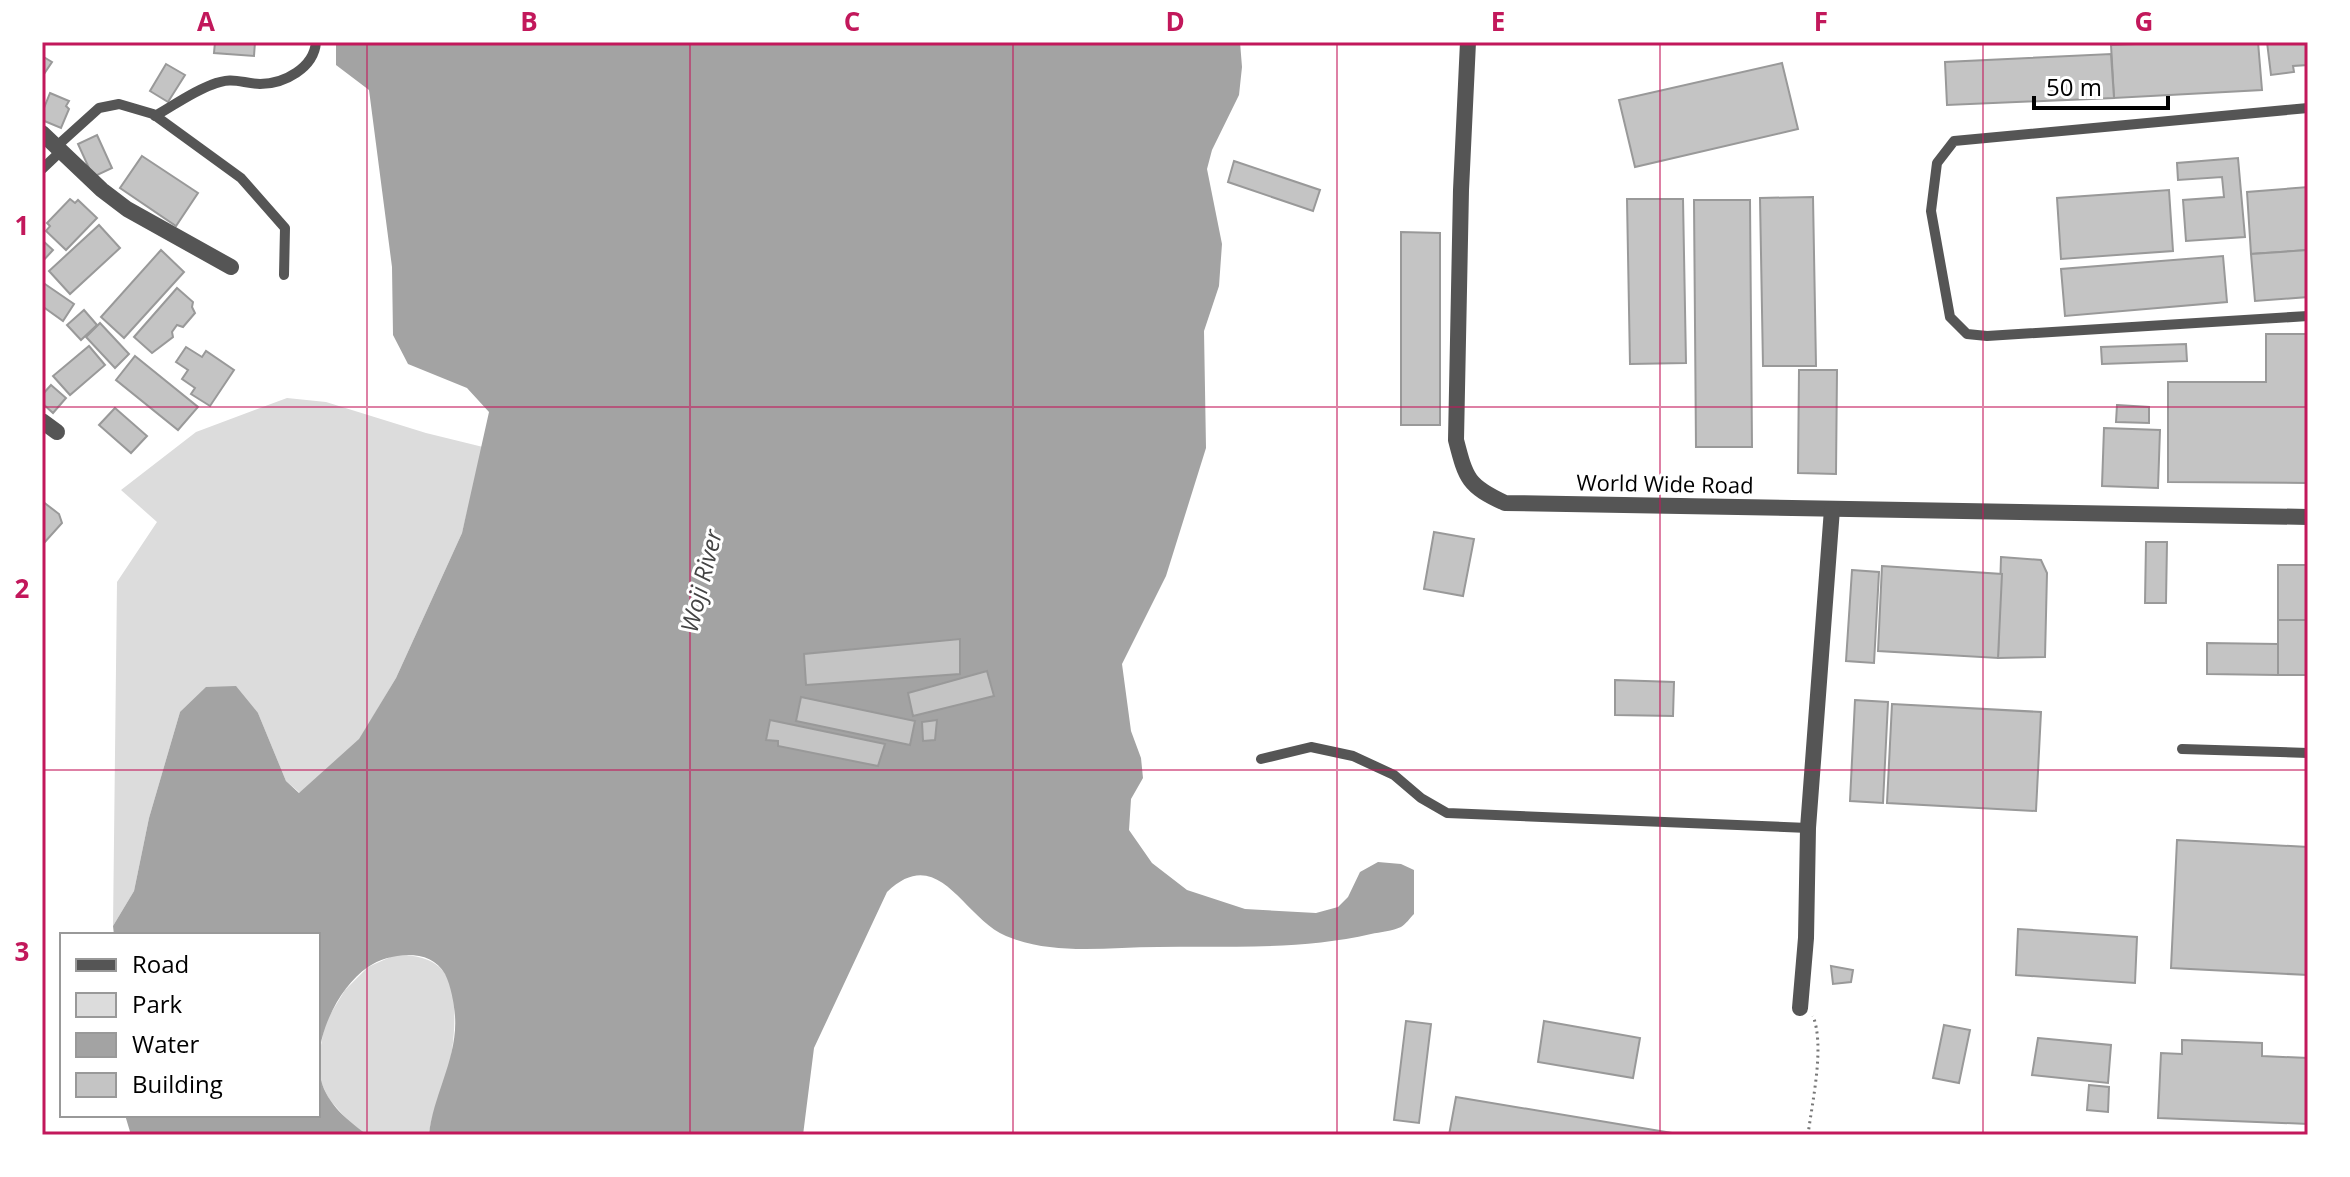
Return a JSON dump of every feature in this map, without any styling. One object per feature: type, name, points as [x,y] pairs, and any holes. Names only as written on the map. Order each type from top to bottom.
[{"type":"street","name":"World Wide Road","points":[[1468,42],[1461,190],[1456,440],[1465,473],[1480,491],[1505,503],[2308,517]]},
{"type":"street","points":[[42,133],[102,190],[127,209],[231,267]]},
{"type":"street","points":[[42,421],[57,432]]},
{"type":"street","points":[[1800,1008],[1806,938],[1808,828],[1832,509]]},
{"type":"lane","points":[[155,116],[211,85],[235,78],[262,84],[293,77],[306,64],[316,42]]},
{"type":"lane","points":[[42,169],[99,108],[119,104],[155,116],[241,178],[285,228],[284,275]]},
{"type":"lane","points":[[2308,108],[1954,141],[1937,163],[1931,211],[1950,317],[1967,334],[1987,336],[2308,316]]},
{"type":"lane","points":[[1261,759],[1311,747],[1353,756],[1394,775],[1421,798],[1447,813],[1808,828]]},
{"type":"lane","points":[[2182,749],[2308,753]]},
{"type":"path","points":[[1800,1008],[1813,1017],[1817,1029],[1808,1135]]},
{"type":"green space","points":[[287,398],[326,402],[483,447],[462,533],[396,678],[359,740],[300,793],[286,781],[258,713],[180,712],[149,818],[134,891],[113,926],[117,582],[157,522],[121,490],[196,432]]},
{"type":"green space","points":[[397,954],[422,958],[434,963],[449,980],[454,1007],[452,1051],[429,1135],[368,1135],[350,1123],[329,1099],[320,1080],[320,1050],[325,1023],[345,990],[368,967]]},
{"type":"water","name":"Woji River","points":[[336,42],[1240,42],[1242,67],[1239,95],[1212,150],[1207,169],[1222,244],[1219,286],[1204,331],[1206,448],[1166,576],[1122,664],[1131,731],[1141,758],[1143,778],[1131,799],[1129,830],[1152,863],[1187,890],[1245,909],[1316,913],[1338,907],[1348,897],[1360,872],[1378,862],[1401,864],[1414,870],[1414,914],[1403,926],[1394,930],[1319,943],[1062,948],[1006,936],[991,927],[950,888],[936,879],[921,875],[905,879],[887,892],[814,1048],[803,1135],[429,1135],[455,1032],[453,1000],[445,974],[438,965],[420,956],[409,955],[387,958],[368,967],[346,988],[337,1002],[323,1034],[320,1050],[320,933],[114,933],[113,926],[134,891],[149,818],[180,712],[206,687],[236,686],[258,713],[286,781],[299,793],[359,739],[396,678],[462,533],[489,412],[467,388],[408,364],[393,335],[392,267],[369,90],[336,65]]},
{"type":"water","points":[[320,1072],[324,1089],[333,1105],[368,1135],[131,1135],[126,1117],[320,1117]]},
{"type":"building","points":[[215,42],[255,42],[254,56],[214,53]]},
{"type":"building","points":[[2258,42],[2262,90],[2114,98],[2111,45]]},
{"type":"building","points":[[2267,42],[2308,42],[2308,65],[2293,66],[2294,72],[2271,75]]},
{"type":"building","points":[[2111,54],[2114,98],[1947,105],[1945,62]]},
{"type":"building","points":[[42,56],[52,62],[42,77]]},
{"type":"building","points":[[1782,63],[1798,129],[1635,167],[1619,100]]},
{"type":"building","points":[[166,64],[185,75],[168,102],[150,91]]},
{"type":"building","points":[[50,93],[69,101],[61,128],[42,120]]},
{"type":"building","points":[[97,135],[112,168],[93,177],[78,144]]},
{"type":"building","points":[[142,156],[198,193],[176,226],[120,188]]},
{"type":"building","points":[[2238,158],[2245,237],[2186,241],[2183,200],[2224,197],[2222,177],[2178,180],[2177,163]]},
{"type":"building","points":[[1234,161],[1320,190],[1313,211],[1228,182]]},
{"type":"building","points":[[2308,187],[2308,250],[2251,254],[2247,192]]},
{"type":"building","points":[[2169,190],[2173,251],[2061,259],[2057,198]]},
{"type":"building","points":[[1813,197],[1816,366],[1763,366],[1760,198]]},
{"type":"building","points":[[70,199],[75,203],[78,200],[97,218],[66,250],[46,231],[50,226],[47,223]]},
{"type":"building","points":[[1627,199],[1683,199],[1686,363],[1630,364]]},
{"type":"building","points":[[1694,200],[1750,200],[1752,447],[1696,447]]},
{"type":"building","points":[[99,225],[120,248],[70,294],[49,271]]},
{"type":"building","points":[[1401,232],[1440,233],[1440,425],[1401,425]]},
{"type":"building","points":[[42,240],[53,250],[42,262]]},
{"type":"building","points":[[161,250],[184,272],[124,338],[101,317]]},
{"type":"building","points":[[2308,250],[2308,297],[2255,301],[2251,254]]},
{"type":"building","points":[[2223,256],[2227,302],[2065,316],[2061,269]]},
{"type":"building","points":[[42,282],[74,304],[63,321],[42,306]]},
{"type":"building","points":[[177,288],[193,302],[195,313],[183,327],[177,325],[172,332],[173,337],[152,353],[134,337]]},
{"type":"building","points":[[84,310],[97,325],[81,340],[67,325]]},
{"type":"building","points":[[100,323],[129,354],[115,368],[86,337]]},
{"type":"building","points":[[2266,334],[2308,334],[2308,483],[2168,482],[2168,382],[2266,382]]},
{"type":"building","points":[[2186,344],[2187,361],[2102,364],[2101,347]]},
{"type":"building","points":[[89,346],[105,365],[70,395],[53,376]]},
{"type":"building","points":[[186,347],[202,357],[206,351],[234,370],[210,406],[191,394],[195,388],[182,379],[188,370],[176,362]]},
{"type":"building","points":[[135,356],[198,407],[178,430],[116,380]]},
{"type":"building","points":[[1799,370],[1837,370],[1836,474],[1798,473]]},
{"type":"building","points":[[51,385],[66,398],[53,413],[42,403],[42,395]]},
{"type":"building","points":[[2117,405],[2149,407],[2149,423],[2116,422]]},
{"type":"building","points":[[115,408],[147,436],[131,453],[99,425]]},
{"type":"building","points":[[2104,428],[2160,430],[2158,488],[2102,486]]},
{"type":"building","points":[[42,501],[59,514],[62,523],[44,543]]},
{"type":"building","points":[[1434,532],[1474,539],[1463,596],[1424,589]]},
{"type":"building","points":[[2146,542],[2167,542],[2166,603],[2145,603]]},
{"type":"building","points":[[2001,557],[2041,560],[2047,573],[2045,657],[1998,658]]},
{"type":"building","points":[[2278,565],[2308,565],[2308,620],[2278,620]]},
{"type":"building","points":[[1882,566],[2002,574],[1998,658],[1878,651]]},
{"type":"building","points":[[1852,570],[1879,572],[1874,663],[1846,661]]},
{"type":"building","points":[[2278,620],[2308,620],[2308,675],[2278,675]]},
{"type":"building","points":[[960,639],[960,674],[806,685],[804,654]]},
{"type":"building","points":[[2207,643],[2278,644],[2278,675],[2207,674]]},
{"type":"building","points":[[987,671],[994,696],[913,716],[908,693]]},
{"type":"building","points":[[1615,680],[1674,682],[1673,716],[1615,715]]},
{"type":"building","points":[[801,697],[915,721],[910,745],[796,721]]},
{"type":"building","points":[[1855,700],[1888,702],[1883,803],[1850,801]]},
{"type":"building","points":[[1892,704],[2041,712],[2036,811],[1887,803]]},
{"type":"building","points":[[770,720],[885,744],[878,766],[778,746],[778,741],[766,740]]},
{"type":"building","points":[[937,720],[935,740],[923,741],[922,722]]},
{"type":"building","points":[[2177,840],[2308,847],[2308,975],[2171,968]]},
{"type":"building","points":[[2018,929],[2137,937],[2135,983],[2016,975]]},
{"type":"building","points":[[1831,966],[1853,970],[1851,982],[1833,984]]},
{"type":"building","points":[[1406,1021],[1431,1024],[1419,1123],[1394,1120]]},
{"type":"building","points":[[1544,1021],[1640,1038],[1633,1078],[1538,1062]]},
{"type":"building","points":[[1944,1025],[1970,1030],[1959,1083],[1933,1078]]},
{"type":"building","points":[[2038,1038],[2111,1045],[2108,1083],[2032,1075]]},
{"type":"building","points":[[2182,1040],[2262,1043],[2262,1056],[2308,1058],[2308,1124],[2158,1118],[2161,1053],[2182,1054]]},
{"type":"building","points":[[2089,1085],[2109,1087],[2108,1112],[2087,1110]]},
{"type":"building","points":[[1456,1097],[1684,1135],[1449,1135]]}]
